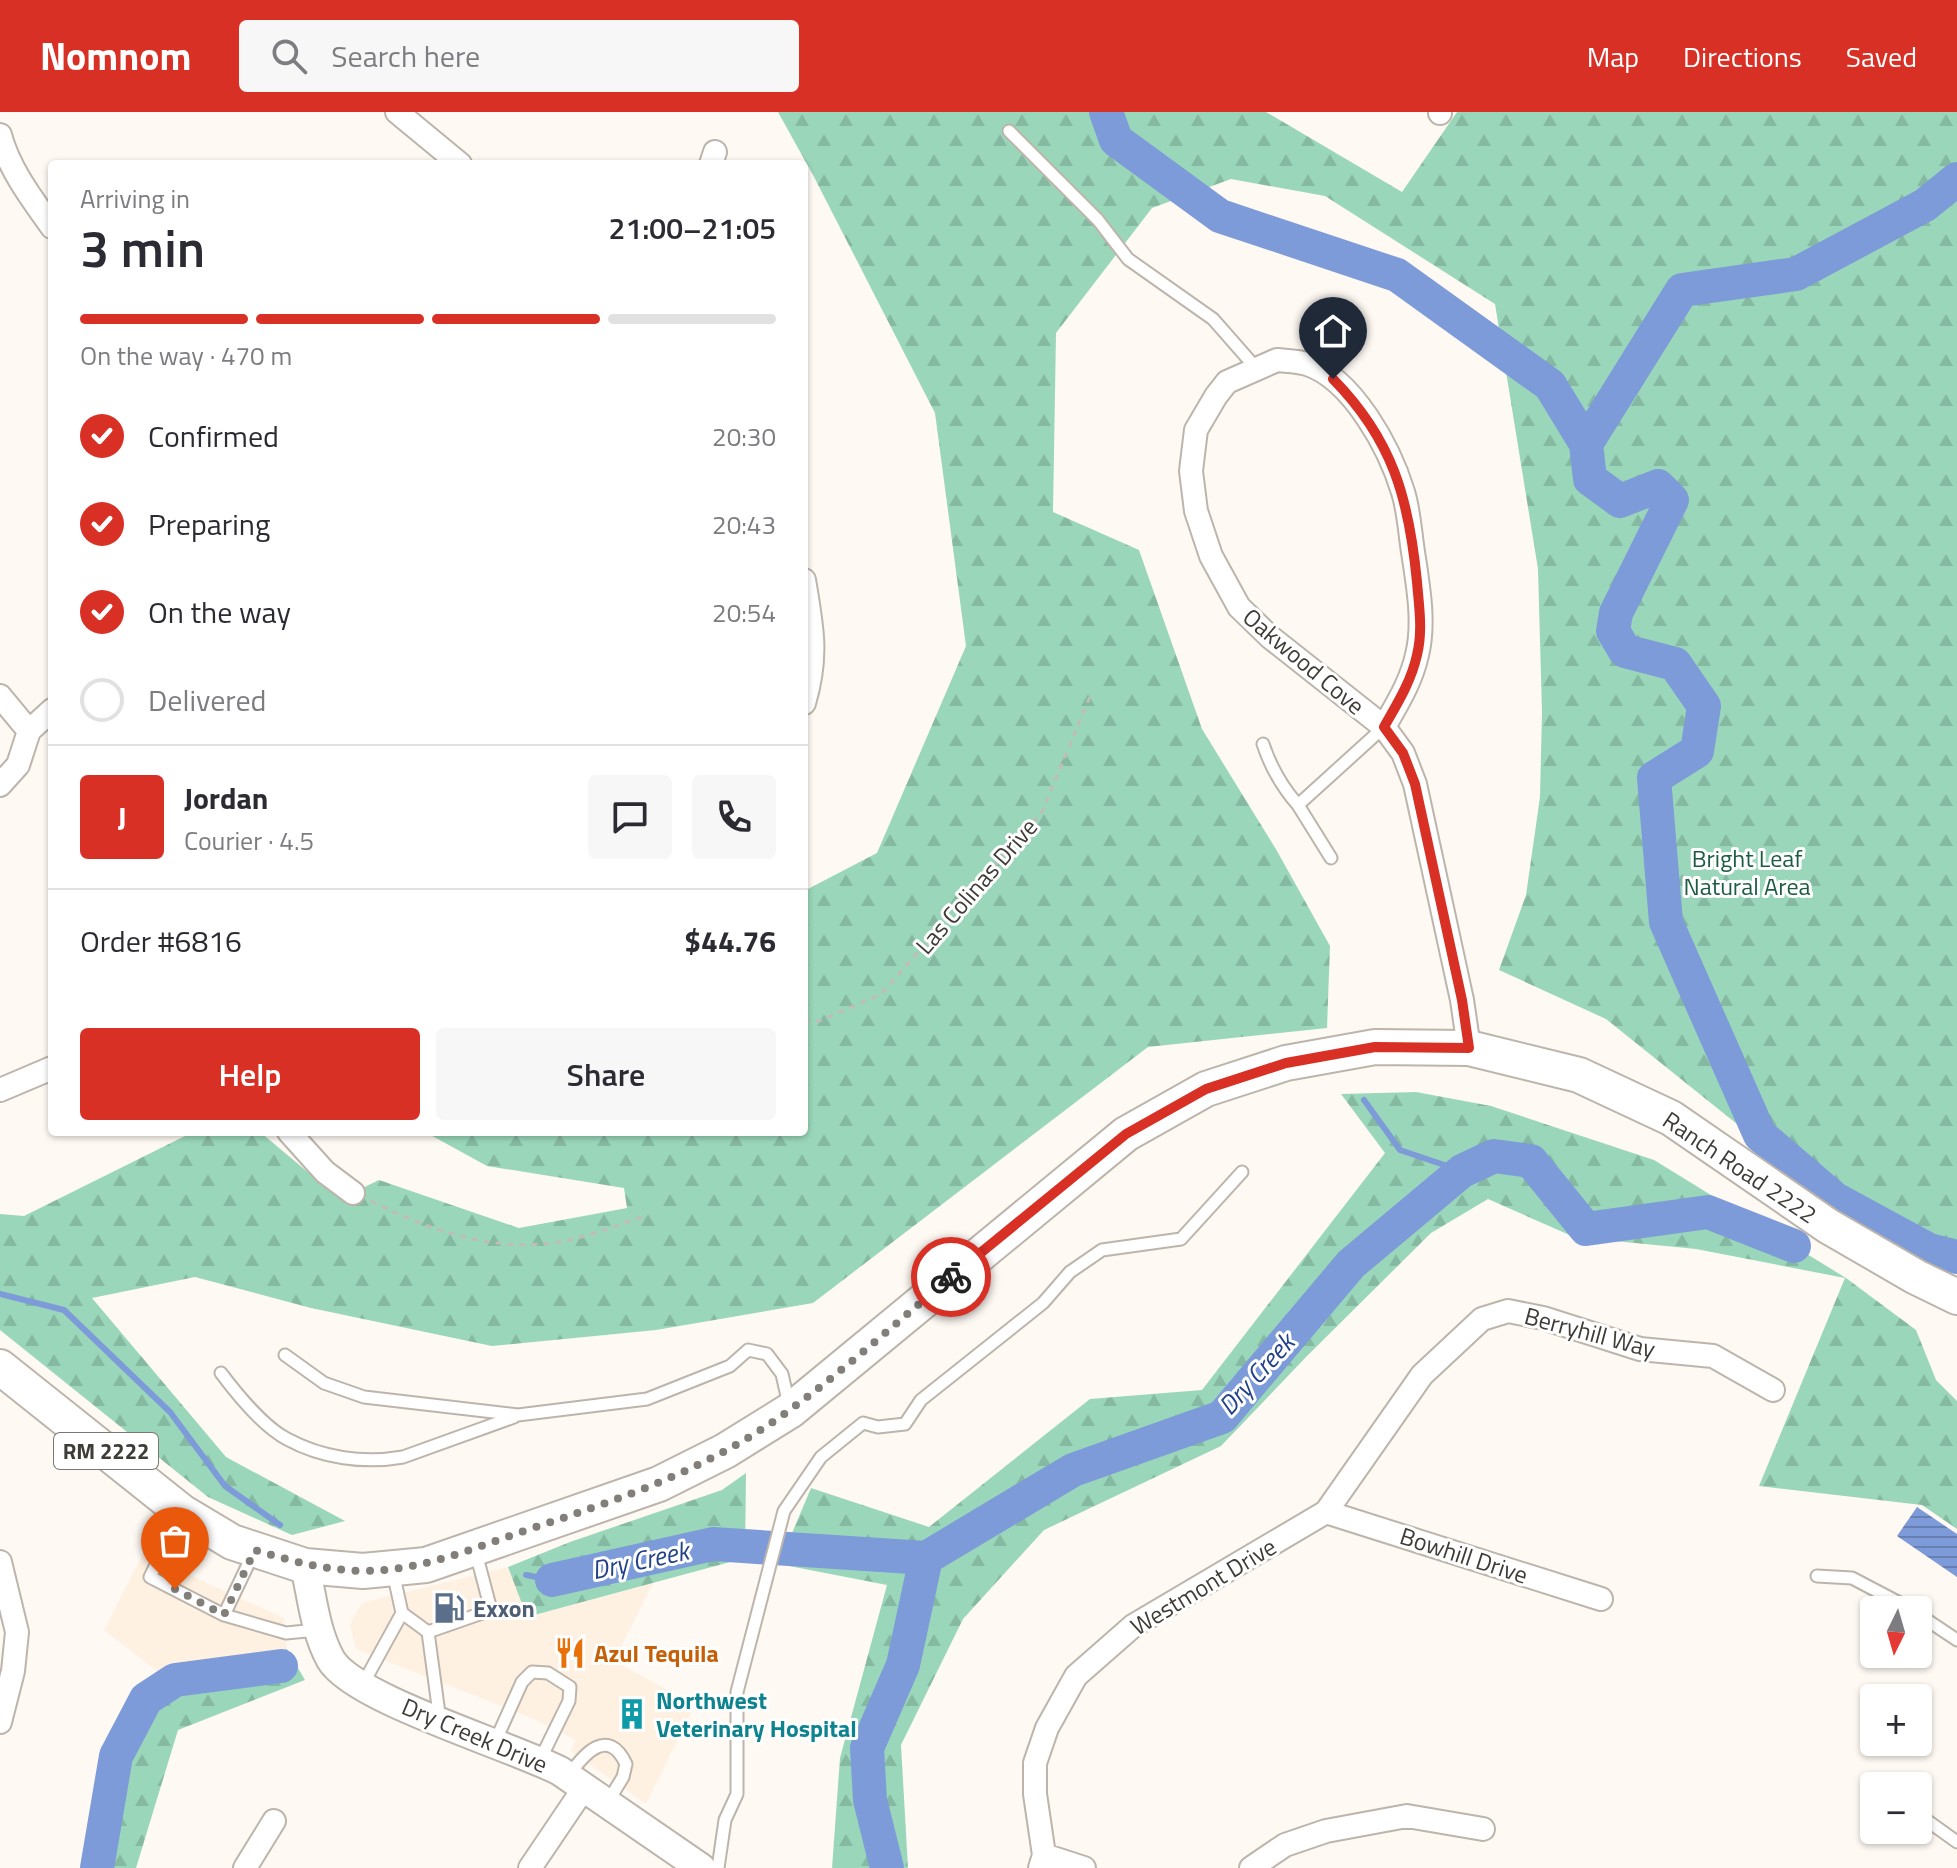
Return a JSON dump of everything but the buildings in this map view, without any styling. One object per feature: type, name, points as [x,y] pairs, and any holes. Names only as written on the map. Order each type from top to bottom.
[{"type":"main road","name":"Ranch Road 2222","points":[[0,1367],[182,1512],[232,1542],[305,1566],[363,1571],[426,1565],[659,1484],[725,1451],[791,1410],[1126,1134],[1206,1089],[1286,1063],[1375,1047],[1469,1048],[1579,1075],[1671,1118],[1828,1226],[1957,1297]]},
{"type":"street","points":[[397,112],[455,160]]},
{"type":"street","points":[[0,135],[3,147],[29,195],[48,221]]},
{"type":"street","name":"Oakwood Cove","points":[[1384,727],[1408,684],[1419,643],[1415,567],[1404,494],[1386,448],[1356,402],[1333,379],[1307,364],[1277,360],[1227,382],[1196,430],[1191,471],[1196,511],[1211,556],[1239,607],[1270,637],[1384,727],[1403,753],[1415,784],[1462,1000],[1469,1048]]},
{"type":"street","points":[[808,602],[813,630],[813,667],[808,687]]},
{"type":"street","points":[[0,696],[29,731]]},
{"type":"street","points":[[0,785],[18,765],[29,731],[48,714]]},
{"type":"street","points":[[0,1090],[48,1070]]},
{"type":"street","points":[[293,1136],[325,1172],[353,1193]]},
{"type":"street","name":"Berryhill Way","points":[[1422,1375],[1482,1319],[1508,1311],[1543,1318],[1640,1349],[1713,1356],[1773,1390]]},
{"type":"street","name":"Westmont Drive","points":[[1042,1862],[1035,1763],[1047,1728],[1076,1676],[1133,1626],[1326,1512],[1422,1375]]},
{"type":"street","name":"Bowhill Drive","points":[[1326,1512],[1601,1599]]},
{"type":"street","points":[[0,1562],[17,1632],[13,1671],[0,1722]]},
{"type":"street","name":"Dry Creek Drive","points":[[305,1566],[319,1629],[337,1669],[362,1685],[440,1722],[540,1761],[701,1868]]},
{"type":"street","points":[[530,1868],[586,1789]]},
{"type":"street","points":[[1251,1868],[1285,1845],[1326,1831],[1407,1816],[1483,1829]]},
{"type":"street","points":[[245,1868],[274,1821]]},
{"type":"street","points":[[1042,1862],[1084,1868]]},
{"type":"lane","points":[[1009,131],[1098,220],[1128,259],[1213,319],[1256,368]]},
{"type":"lane","points":[[1298,805],[1384,727]]},
{"type":"lane","points":[[1263,744],[1277,777],[1331,858]]},
{"type":"lane","points":[[718,1868],[725,1820],[737,1794],[737,1692],[781,1523],[792,1496],[821,1457],[863,1423],[878,1427],[905,1424],[921,1400],[1043,1303],[1070,1272],[1102,1250],[1181,1239],[1242,1172]]},
{"type":"lane","points":[[221,1373],[241,1399],[285,1439],[352,1460],[403,1457],[518,1415],[647,1399],[730,1366],[748,1350],[767,1354],[782,1374],[791,1410]]},
{"type":"lane","points":[[285,1355],[324,1383],[364,1397],[518,1415]]},
{"type":"lane","points":[[182,1512],[150,1577],[224,1615],[286,1633],[319,1629]]},
{"type":"lane","points":[[428,1632],[491,1610],[474,1548]]},
{"type":"lane","points":[[224,1615],[255,1550]]},
{"type":"lane","points":[[391,1568],[402,1613],[428,1632],[440,1722]]},
{"type":"lane","points":[[1817,1576],[1852,1578],[1886,1596]]},
{"type":"lane","points":[[362,1685],[402,1613]]},
{"type":"lane","points":[[1932,1623],[1957,1640]]},
{"type":"lane","points":[[495,1743],[522,1682],[532,1672],[548,1673],[570,1687],[569,1701],[540,1761]]},
{"type":"lane","points":[[1932,1824],[1957,1842]]},
{"type":"path","name":"Las Colinas Drive","points":[[808,1021],[819,1021],[881,994],[1042,812],[1091,694]]},
{"type":"path","points":[[353,1193],[403,1217],[452,1234],[497,1242],[542,1245],[648,1215]]},
{"type":"shaded area","points":[[143,1554],[284,1618],[287,1649],[157,1671],[104,1630]]},
{"type":"shaded area","points":[[508,1567],[528,1617],[653,1583],[614,1661],[695,1705],[646,1804],[571,1751],[576,1740],[534,1719],[356,1649],[350,1625],[362,1603]]},
{"type":"green space","name":"Bright Leaf Natural Area","points":[[778,112],[1266,112],[1402,192],[1457,112],[1957,112],[1957,1262],[1871,1221],[1737,1124],[1606,1019],[1499,970],[1526,895],[1540,797],[1542,712],[1538,569],[1495,304],[1325,196],[1231,179],[1152,208],[1056,333],[1053,512],[1139,550],[1202,729],[1277,851],[1330,946],[1327,1028],[1148,1047],[813,1303],[656,1330],[492,1346],[311,1308],[195,1277],[92,1298],[226,1457],[345,1521],[292,1535],[208,1497],[0,1330],[0,1214],[24,1216],[185,1136],[265,1136],[340,1199],[379,1180],[519,1228],[627,1208],[624,1188],[487,1166],[432,1136],[808,1136],[808,889],[877,853],[966,646],[935,413],[808,166],[808,160],[805,160]]},
{"type":"green space","points":[[1416,1092],[1491,1106],[1654,1160],[1846,1278],[1916,1330],[1936,1380],[1957,1401],[1957,1529],[1922,1505],[1759,1486],[1845,1278],[1696,1249],[1574,1237],[1488,1199],[1431,1233],[1221,1446],[1044,1530],[963,1619],[901,1745],[908,1868],[832,1868],[840,1758],[887,1585],[779,1564],[811,1488],[929,1527],[1090,1399],[1202,1390],[1385,1153],[1341,1094]]},
{"type":"green space","points":[[746,1473],[745,1558],[527,1617],[508,1567],[570,1542],[722,1490]]},
{"type":"green space","points":[[287,1649],[305,1680],[178,1730],[136,1868],[84,1868],[111,1744],[125,1705],[156,1672]]},
{"type":"water","points":[[1917,1507],[1957,1534],[1957,1577],[1897,1536]]},
{"type":"waterway","points":[[1106,112],[1116,140],[1220,216],[1397,275],[1550,385],[1586,444],[1590,479],[1620,501],[1658,486],[1672,500],[1616,613],[1613,631],[1625,651],[1675,664],[1704,706],[1697,751],[1654,778],[1666,922],[1760,1135],[1835,1199],[1929,1250],[1957,1257]]},
{"type":"waterway","points":[[1586,444],[1682,290],[1796,274],[1925,205],[1957,179]]},
{"type":"waterway","points":[[1364,1100],[1400,1150],[1462,1171]]},
{"type":"waterway","name":"Dry Creek","points":[[552,1580],[713,1544],[926,1558],[1073,1470],[1222,1417],[1351,1264],[1462,1171],[1494,1156],[1531,1161],[1586,1229],[1708,1212],[1794,1246]]},
{"type":"waterway","points":[[0,1294],[64,1310],[170,1412],[225,1486],[280,1525]]},
{"type":"waterway","points":[[887,1868],[870,1800],[867,1748],[903,1665],[926,1558]]},
{"type":"waterway","points":[[526,1575],[552,1580]]},
{"type":"waterway","name":"Dry Creek","points":[[97,1868],[116,1756],[146,1699],[175,1680],[281,1666]]},
{"type":"way so far","points":[[175,1589],[224,1615],[255,1550],[305,1566],[363,1571],[426,1565],[659,1484],[725,1451],[791,1410],[951,1277]]},
{"type":"place","name":"Exxon","points":[[449,1608]]},
{"type":"place","name":"Azul Tequila","points":[[570,1653]]},
{"type":"place","name":"Northwest Veterinary Hospital","points":[[632,1714]]},
{"type":"route","points":[[951,1277],[1126,1134],[1206,1089],[1286,1063],[1375,1047],[1469,1048],[1462,1000],[1415,784],[1403,753],[1384,727],[1408,684],[1418,654],[1420,621],[1404,494],[1386,448],[1356,402],[1333,379]]}]
